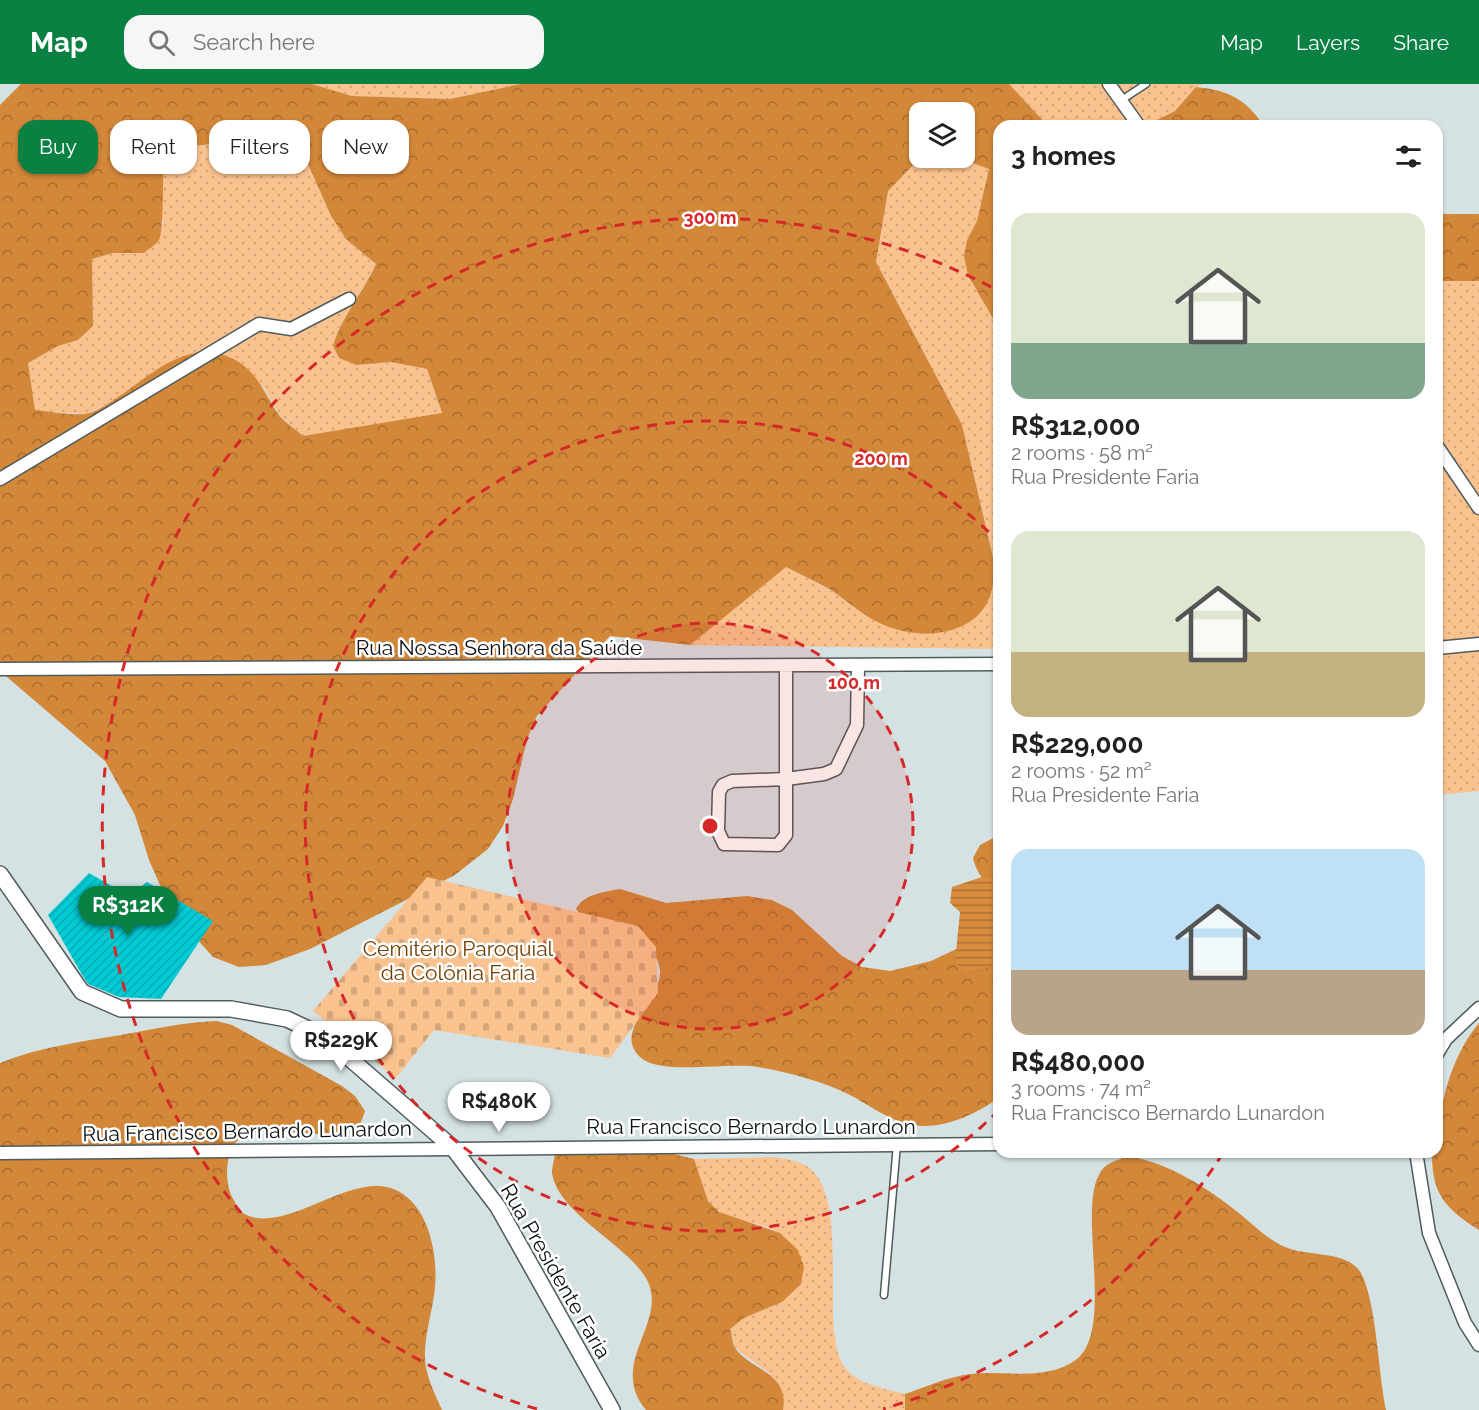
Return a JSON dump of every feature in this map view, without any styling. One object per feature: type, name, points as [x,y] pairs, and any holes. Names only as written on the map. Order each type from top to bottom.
[{"type":"street","points":[[1109,84],[1134,120]]},
{"type":"street","points":[[0,479],[246,330],[268,323],[291,329],[349,299]]},
{"type":"street","points":[[1443,455],[1479,508]]},
{"type":"street","points":[[1443,648],[1479,645]]},
{"type":"street","name":"Rua Nossa Senhora da Saúde","points":[[0,669],[993,664]]},
{"type":"street","points":[[786,665],[786,779],[786,835],[778,844],[724,844],[718,831],[719,792],[723,786],[732,781],[786,779],[824,774],[836,769],[858,725],[858,665]]},
{"type":"street","name":"Rua Presidente Faria","points":[[0,874],[82,992],[121,1009],[231,1009],[287,1019],[325,1037],[453,1148],[498,1207],[612,1410]]},
{"type":"street","points":[[1443,1044],[1479,1008]]},
{"type":"street","name":"Rua Francisco Bernardo Lunardon","points":[[0,1153],[993,1144]]},
{"type":"street","points":[[1417,1158],[1429,1233],[1465,1323],[1479,1345]]},
{"type":"lane","points":[[1120,102],[1146,84]]},
{"type":"lane","points":[[884,1295],[897,1144]]},
{"type":"green space","points":[[21,84],[312,84],[352,96],[450,99],[520,84],[1009,84],[1042,120],[993,120],[993,319],[968,275],[964,256],[967,240],[977,221],[989,169],[975,164],[975,102],[909,102],[910,168],[888,191],[876,262],[962,425],[993,557],[993,586],[987,604],[975,618],[954,629],[941,632],[928,634],[902,631],[876,622],[831,590],[786,567],[690,645],[610,636],[537,716],[527,739],[513,799],[503,826],[488,849],[455,875],[310,949],[266,965],[239,967],[213,957],[195,937],[160,885],[149,860],[135,815],[105,761],[0,671],[0,105]],"holes":[[[110,120],[197,120],[197,145],[209,144],[209,120],[310,120],[310,169],[331,216],[346,239],[376,264],[337,335],[333,346],[339,358],[356,365],[391,362],[427,369],[442,413],[303,436],[279,415],[245,366],[217,353],[197,353],[178,358],[160,367],[108,404],[90,413],[71,414],[35,410],[28,363],[58,346],[78,340],[93,326],[92,259],[113,253],[144,253],[156,244],[161,234],[163,174],[110,174]]]},
{"type":"green space","points":[[312,84],[520,84],[450,99],[352,96]]},
{"type":"green space","points":[[1009,84],[1204,84],[1196,87],[1175,111],[1157,120],[1042,120]]},
{"type":"green space","points":[[1196,87],[1218,91],[1235,98],[1250,109],[1259,120],[1157,120],[1175,111]]},
{"type":"green space","points":[[209,144],[209,174],[310,174],[310,169],[331,216],[346,239],[376,264],[337,335],[333,346],[339,358],[356,365],[391,362],[427,369],[442,414],[303,436],[280,416],[263,386],[120,397],[87,414],[35,411],[28,363],[58,346],[78,340],[93,326],[92,259],[113,253],[144,253],[163,224],[162,174],[197,174],[197,145]]},
{"type":"green space","points":[[975,163],[989,168],[977,221],[967,240],[968,275],[993,319],[993,556],[962,425],[876,262],[888,191],[910,168],[975,168]]},
{"type":"green space","points":[[1443,214],[1479,214],[1479,281],[1443,281]]},
{"type":"green space","points":[[1443,281],[1479,281],[1479,791],[1443,794]]},
{"type":"green space","points":[[786,567],[832,591],[866,616],[993,578],[993,649],[690,645]]},
{"type":"green space","points":[[993,838],[993,894],[978,871],[973,858],[980,845]]},
{"type":"green space","name":"Cemitério Paroquial da Colônia Faria","points":[[427,877],[638,926],[656,947],[658,993],[610,1058],[434,1030],[396,1078],[313,1011]]},
{"type":"green space","points":[[620,889],[666,903],[747,896],[772,900],[792,910],[842,956],[862,967],[890,971],[931,961],[969,943],[993,915],[993,1101],[944,1124],[913,1125],[893,1119],[838,1089],[780,1071],[744,1066],[678,1067],[650,1063],[640,1057],[633,1047],[632,1037],[640,1015],[659,982],[660,971],[657,960],[642,944],[589,922],[576,909],[584,900]]},
{"type":"green space","points":[[217,1021],[232,1025],[342,1086],[355,1096],[365,1111],[360,1125],[350,1129],[321,1134],[266,1131],[252,1133],[241,1138],[233,1147],[228,1161],[229,1189],[241,1212],[258,1218],[277,1217],[360,1188],[380,1186],[398,1191],[409,1198],[424,1220],[433,1247],[436,1274],[425,1359],[429,1379],[442,1410],[0,1410],[0,1063],[60,1046],[169,1026]]},
{"type":"green space","points":[[1479,1023],[1479,1230],[1458,1215],[1443,1200],[1435,1180],[1432,1158],[1443,1158],[1443,1101],[1453,1067],[1469,1036]]},
{"type":"green space","points":[[563,1148],[670,1153],[694,1159],[708,1201],[719,1212],[780,1233],[798,1250],[804,1267],[801,1284],[782,1302],[744,1318],[730,1329],[733,1344],[741,1355],[775,1380],[784,1398],[783,1410],[646,1410],[636,1393],[633,1376],[635,1359],[651,1311],[652,1296],[647,1280],[625,1254],[579,1215],[556,1187],[552,1172],[555,1154]]},
{"type":"green space","points":[[772,1157],[797,1162],[808,1167],[817,1176],[824,1189],[829,1207],[833,1249],[834,1330],[837,1351],[841,1360],[846,1369],[858,1379],[874,1386],[905,1394],[905,1410],[783,1410],[784,1407],[769,1373],[735,1348],[730,1329],[744,1318],[782,1302],[804,1267],[795,1249],[784,1237],[772,1229],[732,1218],[720,1212],[709,1202],[701,1187],[694,1159]]},
{"type":"green space","points":[[1122,1158],[1138,1158],[1158,1164],[1215,1195],[1275,1242],[1297,1251],[1339,1258],[1356,1267],[1362,1275],[1371,1304],[1386,1410],[905,1410],[905,1394],[961,1375],[1039,1373],[1065,1366],[1077,1359],[1089,1342],[1094,1318],[1092,1202],[1097,1180],[1107,1165]]},
{"type":"shaded area","points":[[982,877],[993,879],[993,965],[983,969],[966,971],[955,962],[960,912],[950,903],[952,887]]},
{"type":"building","points":[[89,873],[129,896],[147,882],[213,921],[161,999],[119,997],[88,984],[81,973],[48,915]]}]
